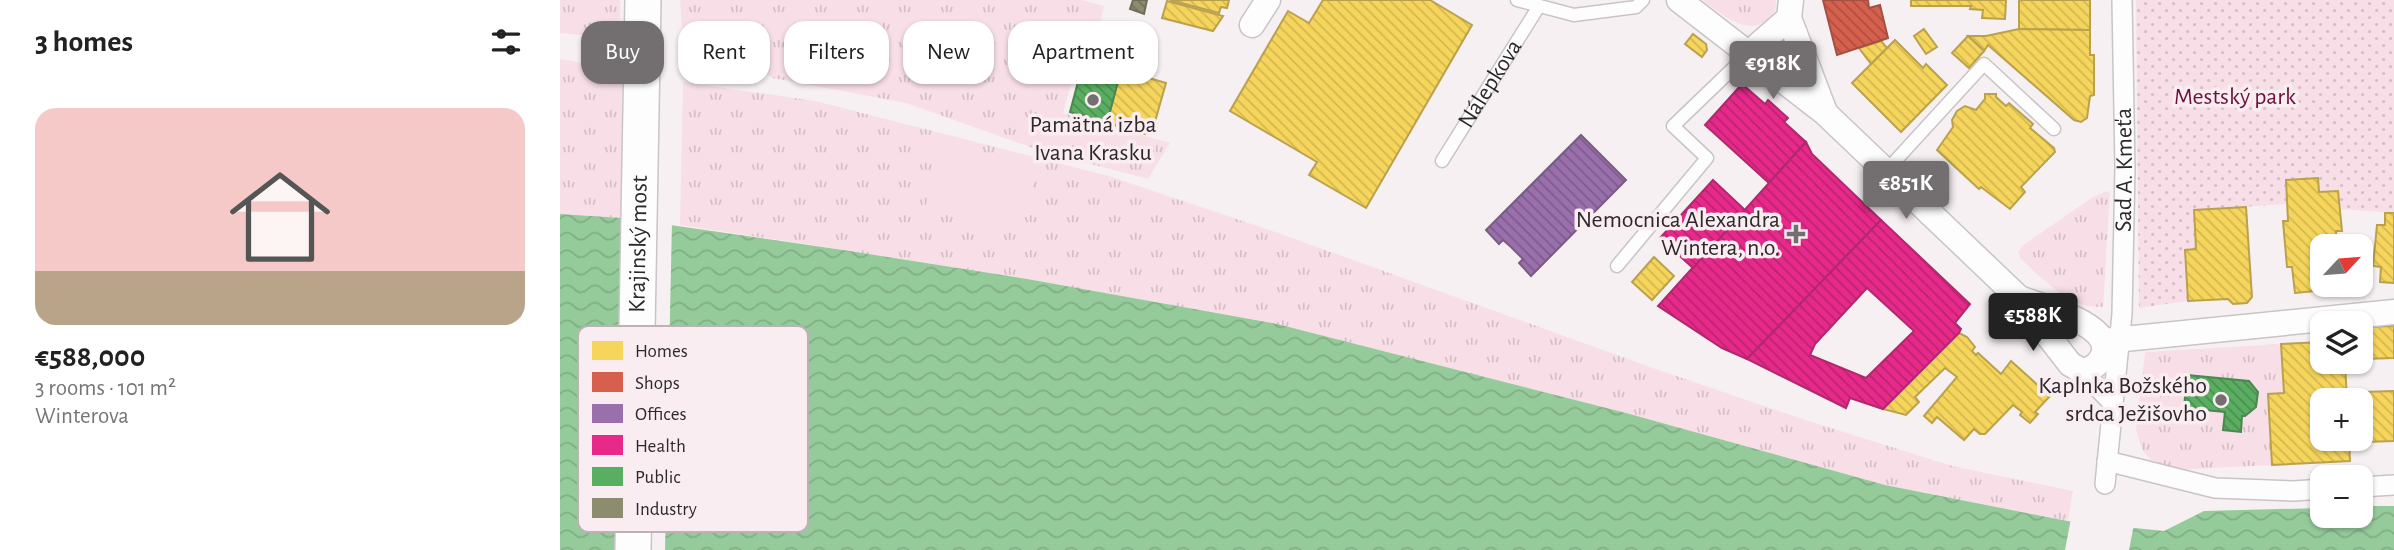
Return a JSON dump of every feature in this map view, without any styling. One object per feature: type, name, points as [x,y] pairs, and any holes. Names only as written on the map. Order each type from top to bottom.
[{"type":"main road","name":"Krajinský most","points":[[637,326],[641,84]]},
{"type":"main road","name":"Krajinský most","points":[[633,532],[633,550]]},
{"type":"street","points":[[1251,25],[1268,0]]},
{"type":"street","points":[[1679,0],[1825,113],[2018,298],[2070,364],[2082,371],[2113,403]]},
{"type":"street","name":"Sad A. Kmeťa","points":[[2105,484],[2113,403],[2112,340],[2125,168],[2122,0]]},
{"type":"street","points":[[1749,53],[1790,9],[1825,113]]},
{"type":"street","points":[[2018,298],[2084,323],[2112,340],[2394,312]]},
{"type":"street","points":[[2082,371],[2098,364],[2112,340]]},
{"type":"street","points":[[2107,461],[2215,488],[2310,490]]},
{"type":"street","points":[[2373,486],[2394,485]]},
{"type":"lane","name":"Nálepkova","points":[[1517,0],[1574,15],[1636,7],[1643,0]]},
{"type":"lane","name":"Nálepkova","points":[[1443,161],[1539,6]]},
{"type":"lane","points":[[1617,266],[1707,158],[1674,126],[1749,53]]},
{"type":"lane","points":[[1886,171],[1984,64],[2054,129]]},
{"type":"green space","points":[[560,0],[620,0],[621,21],[581,21],[581,35],[560,33]]},
{"type":"green space","points":[[680,0],[1082,0],[1104,6],[1101,21],[1008,21],[1008,84],[1071,84],[1063,113],[1170,143],[1148,179],[1041,151],[906,103],[805,84],[889,84],[889,21],[784,21],[784,80],[770,76],[770,21],[681,21]]},
{"type":"green space","points":[[1702,0],[1776,0],[1776,3],[1770,18],[1759,25],[1751,26],[1733,21]]},
{"type":"green space","name":"Mestský park","points":[[2136,0],[2394,0],[2394,213],[2339,209],[2338,191],[2319,192],[2318,178],[2286,180],[2287,204],[2194,210],[2196,249],[2185,250],[2188,301],[2139,308]]},
{"type":"green space","points":[[560,59],[581,63],[581,84],[622,84],[622,218],[560,214]]},
{"type":"green space","points":[[683,84],[815,101],[1109,176],[1278,233],[1799,418],[1952,466],[2073,491],[2068,521],[1885,485],[843,250],[680,225]]},
{"type":"green space","points":[[941,143],[1037,167],[1021,232],[925,209]]},
{"type":"green space","points":[[2107,191],[2110,193],[2103,307],[2091,306],[2058,292],[2021,259],[2018,252],[2022,246],[2093,197]]},
{"type":"green space","points":[[2281,344],[2284,393],[2268,394],[2272,465],[2174,470],[2152,461],[2142,450],[2136,430],[2145,352]]},
{"type":"water","points":[[560,214],[622,218],[843,250],[1027,279],[1277,324],[1626,413],[1885,485],[2067,521],[2164,531],[2204,511],[2310,508],[2310,528],[2373,528],[2373,506],[2394,506],[2394,550],[560,550]]},
{"type":"pier","points":[[626,215],[672,221],[670,326],[624,326]]},
{"type":"pier","points":[[2071,518],[2134,524],[2129,550],[2065,550]]},
{"type":"pier","points":[[619,532],[665,532],[665,550],[619,550]]},
{"type":"building: Homes","points":[[1170,0],[1229,0],[1227,8],[1221,7],[1219,13]]},
{"type":"building: Homes","points":[[1323,0],[1430,0],[1472,25],[1366,208],[1309,175],[1317,162],[1230,111],[1288,11],[1309,23]]},
{"type":"building: Homes","points":[[1911,0],[2006,0],[2005,19],[1982,18],[1983,10],[1970,9],[1971,6],[1911,6]]},
{"type":"building: Homes","points":[[2019,0],[2090,0],[2090,30],[2019,29]]},
{"type":"building: Homes","points":[[1167,1],[1223,16],[1213,31],[1162,18]]},
{"type":"building: Homes","points":[[1924,29],[1937,47],[1926,54],[1914,36]]},
{"type":"building: Homes","points":[[2019,29],[2090,30],[2090,55],[2094,55],[2094,95],[2090,96],[2087,118],[2081,122],[2074,120],[1988,45],[1984,51],[1968,36],[1986,36]]},
{"type":"building: Homes","points":[[1693,34],[1706,44],[1707,50],[1702,57],[1685,44]]},
{"type":"building: Homes","points":[[1968,36],[1984,51],[1969,68],[1952,53]]},
{"type":"building: Homes","points":[[1895,40],[1923,68],[1926,64],[1947,85],[1901,132],[1852,83]]},
{"type":"building: Homes","points":[[1881,41],[1887,48],[1871,64],[1859,48]]},
{"type":"building: Homes","points":[[1158,81],[1166,83],[1154,125],[1148,124],[1145,134],[1107,123],[1117,84],[1158,84]]},
{"type":"building: Homes","points":[[1985,94],[1996,94],[2006,106],[2009,103],[2033,124],[2030,128],[2054,148],[2055,152],[2021,187],[2025,192],[2010,209],[1981,187],[1979,189],[1937,150],[1953,127],[1952,120],[1957,111],[1965,106],[1976,110],[1985,99]]},
{"type":"building: Homes","points":[[2318,178],[2319,192],[2338,191],[2342,231],[2336,231],[2336,234],[2310,234],[2310,292],[2295,293],[2292,267],[2287,267],[2283,221],[2288,221],[2286,180]]},
{"type":"building: Homes","points":[[2246,207],[2252,297],[2247,303],[2233,304],[2228,299],[2188,301],[2185,250],[2196,249],[2194,210]]},
{"type":"building: Homes","points":[[2385,213],[2394,213],[2394,283],[2380,282],[2381,267],[2373,266],[2377,225],[2385,225]]},
{"type":"building: Homes","points":[[1654,257],[1674,276],[1652,300],[1632,282]]},
{"type":"building: Homes","points":[[2394,326],[2394,358],[2373,359],[2373,327]]},
{"type":"building: Homes","points":[[1959,333],[1967,337],[1975,347],[1972,351],[1976,355],[1978,353],[2001,374],[2011,361],[2050,396],[2035,412],[2038,414],[2030,423],[2013,405],[1985,434],[1974,429],[1964,440],[1937,417],[1932,423],[1924,416],[1957,377],[1945,368],[1915,397],[1919,402],[1906,415],[1883,409]]},
{"type":"building: Homes","points":[[2310,343],[2310,374],[2346,374],[2346,388],[2310,388],[2310,451],[2350,451],[2350,461],[2272,465],[2268,394],[2284,393],[2281,344]]},
{"type":"building: Homes","points":[[2394,391],[2394,441],[2373,442],[2373,392]]},
{"type":"building: Shops","points":[[1823,0],[1868,0],[1869,8],[1880,5],[1888,38],[1837,55]]},
{"type":"building: Offices","points":[[1581,135],[1626,180],[1531,276],[1519,263],[1523,259],[1503,240],[1499,244],[1486,230]]},
{"type":"building: Health","points":[[1742,84],[1765,104],[1768,100],[1788,118],[1784,122],[1806,142],[1769,183],[1705,125]]},
{"type":"building: Health","points":[[1806,142],[1812,154],[1881,220],[1747,359],[1722,348],[1658,306]]},
{"type":"building: Health","points":[[1713,180],[1745,210],[1693,268],[1660,238]]},
{"type":"building: Health","points":[[1881,220],[1970,304],[1955,323],[1961,329],[1959,333],[1883,409],[1850,398],[1846,408],[1747,359]],"holes":[[[1867,288],[1914,331],[1866,378],[1810,355],[1815,344]]]},
{"type":"building: Public","points":[[1077,84],[1117,84],[1107,123],[1070,112]]},
{"type":"building: Public","name":"Kaplnka Božského srdca Ježišovho","points":[[2187,375],[2249,381],[2258,392],[2256,407],[2242,416],[2241,432],[2223,430],[2225,412],[2184,408]]},
{"type":"building: Industry","points":[[1133,0],[1147,0],[1144,14],[1130,9]]},
{"type":"place","name":"Pamätná izba Ivana Krasku","points":[[1093,100]]},
{"type":"place","name":"Nemocnica Alexandra Wintera, n.o.","points":[[1796,234]]},
{"type":"place","name":"Kaplnka Božského srdca Ježišovho","points":[[2221,400]]}]
